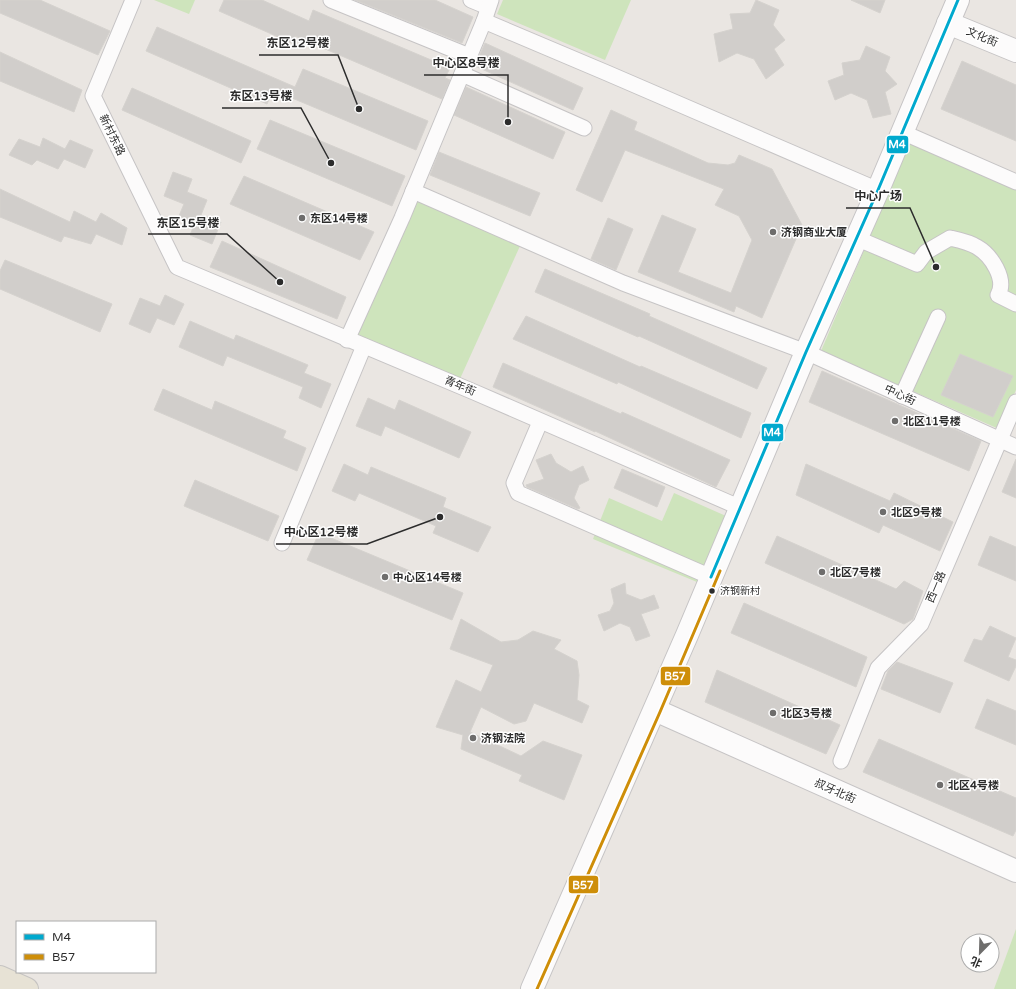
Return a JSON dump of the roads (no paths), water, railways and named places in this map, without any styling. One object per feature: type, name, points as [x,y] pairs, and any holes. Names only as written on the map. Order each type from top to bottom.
[{"type":"main road","points":[[0,977],[27,989]]},
{"type":"street","name":"新村东路","points":[[134,0],[93,96],[177,267]]},
{"type":"street","points":[[331,0],[469,56]]},
{"type":"street","points":[[471,0],[487,10],[607,73],[878,190]]},
{"type":"street","points":[[532,989],[741,508],[806,352],[878,190],[958,0]]},
{"type":"street","points":[[347,340],[413,191],[487,10]]},
{"type":"street","name":"文化街","points":[[948,23],[1016,52]]},
{"type":"street","points":[[462,74],[584,128]]},
{"type":"street","points":[[902,132],[1016,182]]},
{"type":"street","name":"中心街","points":[[413,191],[623,283],[806,352],[1016,447]]},
{"type":"street","points":[[856,238],[917,264],[926,252],[950,238],[977,246],[989,257],[997,269],[1000,282],[1000,290],[998,295],[1016,304]]},
{"type":"street","name":"青年街","points":[[177,267],[347,340],[474,392],[540,422],[741,508]]},
{"type":"street","points":[[902,396],[938,317]]},
{"type":"street","points":[[282,543],[364,346]]},
{"type":"street","name":"西一路","points":[[841,761],[878,668],[920,624],[1016,402]]},
{"type":"street","points":[[540,422],[514,483],[518,493],[711,577]]},
{"type":"street","name":"叔牙北街","points":[[654,710],[1016,871]]},
{"type":"place","name":"东区12号楼","points":[[359,109]]},
{"type":"place","name":"中心区8号楼","points":[[508,122]]},
{"type":"place","name":"东区13号楼","points":[[331,163]]},
{"type":"place","name":"东区14号楼","points":[[302,218]]},
{"type":"place","name":"济钢商业大厦","points":[[773,232]]},
{"type":"place","name":"中心广场","points":[[936,267]]},
{"type":"place","name":"东区15号楼","points":[[280,282]]},
{"type":"place","name":"北区11号楼","points":[[895,421]]},
{"type":"place","name":"北区9号楼","points":[[883,512]]},
{"type":"place","name":"中心区12号楼","points":[[440,517]]},
{"type":"place","name":"北区7号楼","points":[[822,572]]},
{"type":"place","name":"中心区14号楼","points":[[385,577]]},
{"type":"place","name":"济钢新村","points":[[712,591]]},
{"type":"place","name":"北区3号楼","points":[[773,713]]},
{"type":"place","name":"济钢法院","points":[[473,738]]},
{"type":"place","name":"北区4号楼","points":[[940,785]]}]
